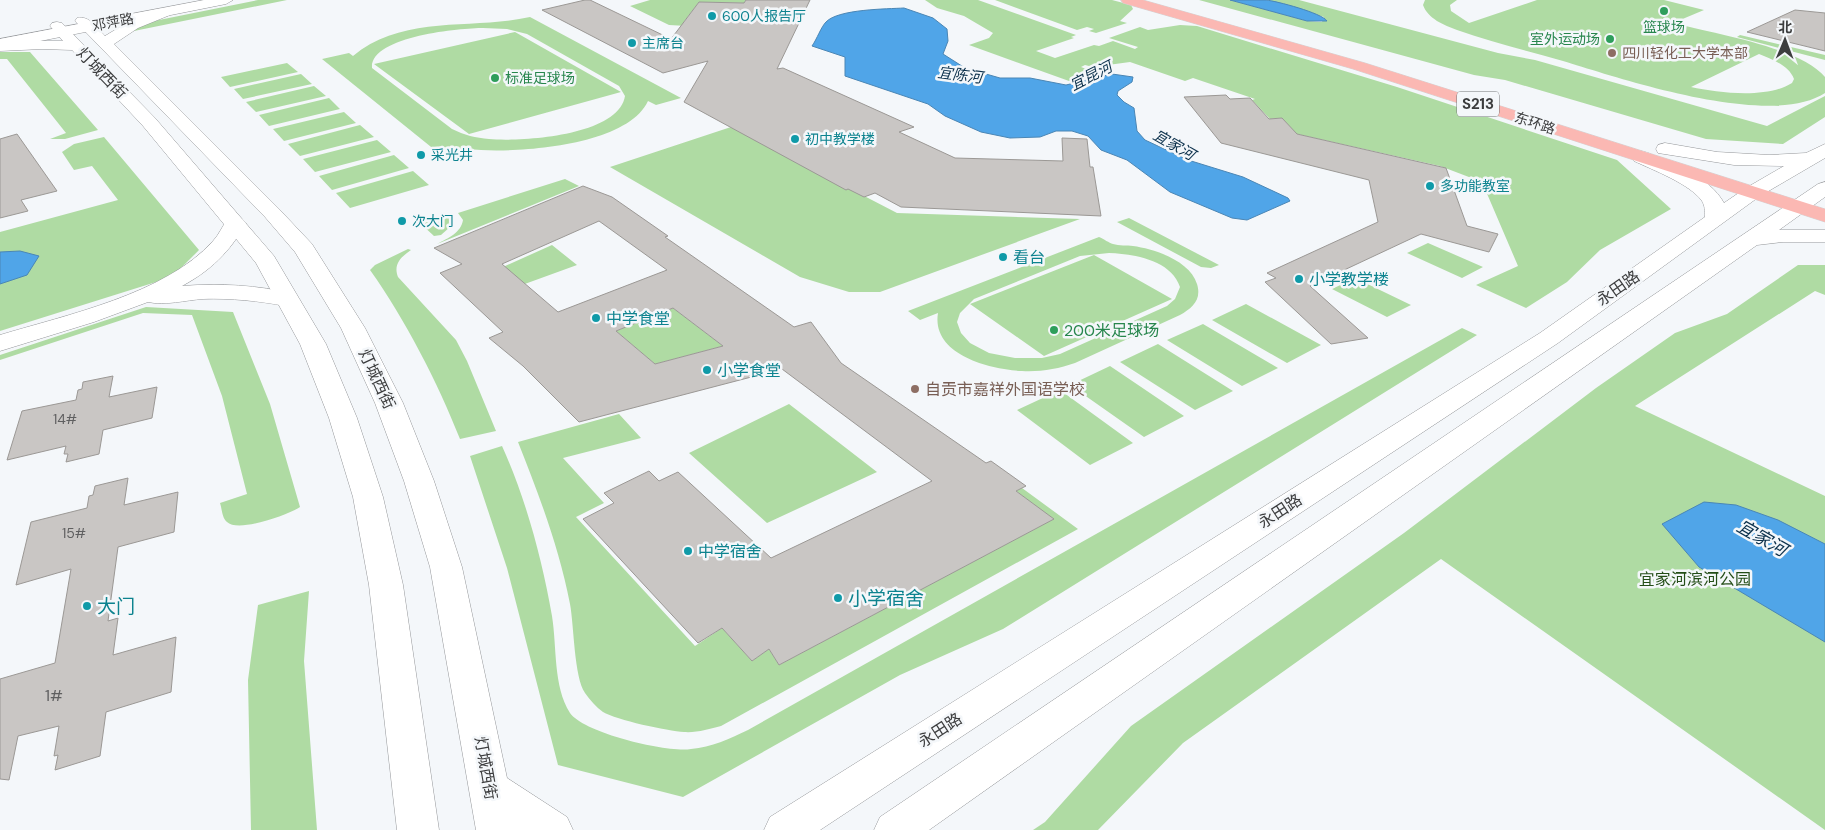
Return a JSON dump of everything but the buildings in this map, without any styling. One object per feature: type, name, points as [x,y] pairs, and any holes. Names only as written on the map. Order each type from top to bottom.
[{"type":"highway","name":"东环路","points":[[1128,0],[1359,66],[1640,156],[1817,201]]},
{"type":"highway","name":"东环路","points":[[1172,0],[1380,58],[1665,149],[1761,187]]},
{"type":"street","name":"邓萍路","points":[[78,33],[192,0]]},
{"type":"street","name":"邓萍路","points":[[0,37],[78,33],[165,12],[226,0]]},
{"type":"street","points":[[0,45],[42,44],[78,33],[113,36],[126,27],[165,12]]},
{"type":"street","name":"灯城西街","points":[[78,33],[149,122],[266,261],[313,344],[343,418],[368,497],[386,585],[418,830]]},
{"type":"street","name":"灯城西街","points":[[78,33],[272,213],[304,249],[353,328],[389,402],[419,481],[446,567],[497,830]]},
{"type":"street","points":[[1665,149],[1753,161],[1783,161],[1819,153]]},
{"type":"street","name":"永田路","points":[[785,830],[1549,338],[1761,187],[1819,153]]},
{"type":"street","points":[[1640,156],[1671,171],[1711,199],[1716,209],[1715,219]]},
{"type":"street","points":[[895,830],[1751,240],[1817,201]]},
{"type":"street","points":[[0,343],[130,301],[186,274],[219,249],[235,223]]},
{"type":"street","points":[[1751,240],[1783,236],[1825,236]]},
{"type":"street","points":[[130,301],[190,292],[262,294],[286,299]]},
{"type":"street","points":[[489,788],[552,830]]},
{"type":"green space","points":[[258,0],[287,0],[129,32],[144,23]]},
{"type":"green space","points":[[650,0],[746,0],[744,3],[699,2],[683,23],[687,26],[669,25],[630,6]]},
{"type":"green space","points":[[925,0],[978,0],[1076,35],[1071,37],[1074,38],[1036,51],[1055,58],[1094,45],[1099,46],[1113,41],[1135,49],[1138,47],[1109,38],[1140,27],[1148,30],[1180,25],[1197,26],[1397,87],[1617,160],[1671,209],[1600,250],[1567,282],[1526,308],[1476,285],[1518,266],[1482,182],[1440,166],[1297,134],[1281,118],[1270,119],[1252,100],[1255,99],[1193,78],[1185,81],[1130,62],[1093,67],[1085,65],[1081,67],[1094,72],[1069,81],[969,45],[989,38],[993,33],[964,16],[937,8]]},
{"type":"green space","points":[[995,0],[1112,0],[1131,5],[1133,9],[1120,21],[1127,23],[1096,33],[1089,31],[1094,29],[1087,27],[1077,30]]},
{"type":"green space","points":[[1199,0],[1230,0],[1307,21],[1322,22],[1324,17],[1268,0],[1299,0],[1498,53],[1535,60],[1767,126],[1825,96],[1825,117],[1783,144],[1706,139],[1505,80],[1474,75]]},
{"type":"green space","points":[[1425,0],[1457,0],[1450,5],[1451,11],[1469,23],[1537,0],[1664,0],[1704,10],[1673,23],[1754,42],[1796,57],[1813,66],[1825,77],[1825,93],[1800,103],[1769,106],[1733,103],[1657,89],[1457,30],[1433,18],[1423,5]],"holes":[[[1759,54],[1779,63],[1788,70],[1794,79],[1792,83],[1782,88],[1756,93],[1729,93],[1691,87]]]},
{"type":"green space","points":[[530,17],[681,98],[656,105],[648,101],[636,116],[617,129],[593,138],[539,148],[512,150],[468,149],[470,152],[446,159],[322,59],[349,53],[353,56],[373,43],[394,34],[416,29],[508,21]],"holes":[[[472,28],[507,29],[527,34],[619,86],[625,96],[619,109],[606,120],[588,128],[566,134],[503,140],[479,138],[452,129],[372,68],[375,57],[385,48],[400,41],[438,32]]]},
{"type":"green space","name":"标准足球场","points":[[515,32],[621,92],[469,134],[374,64]]},
{"type":"green space","points":[[1740,35],[1825,55],[1825,60],[1737,37]]},
{"type":"green space","points":[[0,52],[30,52],[98,130],[65,139],[50,139],[66,133],[7,59],[0,59]]},
{"type":"green space","points":[[287,63],[298,72],[230,87],[221,77]]},
{"type":"green space","points":[[301,74],[312,84],[243,99],[234,89]]},
{"type":"green space","points":[[314,86],[326,96],[256,112],[246,102]]},
{"type":"green space","points":[[329,98],[340,109],[269,126],[259,115]]},
{"type":"green space","points":[[344,112],[356,123],[284,141],[273,129]]},
{"type":"green space","points":[[360,125],[374,137],[300,156],[288,144]]},
{"type":"green space","points":[[731,127],[897,213],[1080,219],[880,292],[849,292],[800,277],[610,167]]},
{"type":"green space","points":[[104,137],[199,250],[172,277],[0,331],[0,232],[118,200],[92,166],[74,170],[62,152],[74,144]]},
{"type":"green space","points":[[377,140],[391,152],[315,172],[303,159]]},
{"type":"green space","points":[[394,155],[409,168],[332,190],[319,176]]},
{"type":"green space","points":[[413,171],[429,185],[350,208],[336,193]]},
{"type":"green space","points":[[565,179],[579,186],[437,244],[453,235],[460,228],[463,220],[458,213]]},
{"type":"green space","points":[[447,216],[450,220],[450,227],[441,235],[434,236],[421,224]]},
{"type":"green space","points":[[1129,218],[1219,265],[1211,268],[1201,267],[1117,222]]},
{"type":"green space","points":[[1099,237],[1113,244],[1151,250],[1171,258],[1187,269],[1193,276],[1198,290],[1195,303],[1180,315],[1075,363],[1035,371],[1009,370],[980,363],[966,357],[953,350],[944,340],[938,328],[938,313],[920,320],[908,311]],"holes":[[[1109,253],[1140,257],[1169,270],[1180,287],[1175,299],[1167,306],[1060,354],[1042,358],[1015,358],[989,353],[970,343],[961,333],[957,322],[960,313],[974,299],[1080,256]]]},
{"type":"green space","points":[[1428,243],[1483,267],[1462,278],[1407,253]]},
{"type":"green space","points":[[552,245],[577,265],[522,285],[503,267]]},
{"type":"green space","points":[[408,249],[411,250],[401,258],[397,265],[398,277],[456,340],[467,361],[496,431],[460,439],[442,396],[420,352],[396,309],[370,270],[375,265]]},
{"type":"green space","name":"200米足球场","points":[[1094,255],[1172,299],[1044,356],[970,304]]},
{"type":"green space","name":"宜家河滨河公园","points":[[1798,265],[1825,265],[1825,295],[1815,291],[1635,406],[1825,496],[1825,830],[1441,559],[1183,743],[1098,830],[1033,830],[1045,822],[1131,726],[1404,533],[1596,388],[1675,333],[1727,314]]},
{"type":"green space","points":[[1355,278],[1411,305],[1387,317],[1332,289]]},
{"type":"green space","points":[[1246,304],[1321,345],[1287,363],[1212,320]]},
{"type":"green space","points":[[146,307],[233,312],[270,404],[300,507],[275,518],[252,524],[233,525],[224,518],[220,503],[247,494],[222,396],[192,315],[143,313],[0,360],[0,355]]},
{"type":"green space","points":[[673,308],[723,346],[655,364],[616,331]]},
{"type":"green space","points":[[1203,324],[1278,368],[1242,386],[1167,340]]},
{"type":"green space","points":[[1462,328],[1477,335],[1003,629],[900,675],[683,797],[558,765],[507,568],[470,456],[502,446],[511,466],[526,508],[543,573],[554,628],[558,679],[570,713],[591,728],[627,740],[664,748],[699,748],[748,730]]},
{"type":"green space","points":[[1158,344],[1233,391],[1195,410],[1120,362]]},
{"type":"green space","points":[[1110,366],[1184,416],[1144,437],[1070,385]]},
{"type":"green space","points":[[1060,390],[1133,443],[1090,465],[1017,410]]},
{"type":"green space","points":[[789,404],[877,472],[767,523],[689,453]]},
{"type":"green space","points":[[619,414],[641,438],[563,458],[604,503],[576,517],[695,646],[722,628],[752,661],[769,649],[779,665],[1053,519],[1016,491],[1022,488],[1078,529],[721,726],[684,732],[630,722],[603,712],[589,698],[581,685],[576,663],[570,604],[560,562],[541,502],[518,442]]},
{"type":"green space","points":[[309,591],[304,661],[317,830],[251,830],[248,680],[258,605]]},
{"type":"water","points":[[1230,0],[1271,1],[1317,14],[1327,21],[1307,21]]},
{"type":"water","name":"宜陈河","points":[[904,8],[933,18],[947,29],[948,41],[943,54],[965,68],[1000,78],[1030,78],[1066,85],[1112,74],[1133,77],[1132,82],[1118,91],[1117,95],[1134,108],[1137,131],[1145,140],[1188,160],[1243,177],[1288,198],[1290,201],[1247,220],[1232,218],[1170,192],[1127,160],[1101,150],[1088,136],[1072,131],[1056,131],[1040,137],[1010,138],[981,132],[945,116],[928,104],[845,76],[845,57],[812,46],[824,24],[841,14],[863,10]]},
{"type":"water","points":[[20,251],[39,256],[27,275],[0,284],[0,252]]},
{"type":"water","name":"宜家河","points":[[1704,502],[1736,505],[1778,520],[1825,544],[1825,642],[1699,567],[1662,524]]},
{"type":"place","name":"篮球场","points":[[1664,11]]},
{"type":"place","name":"600人报告厅","points":[[712,16]]},
{"type":"place","name":"室外运动场","points":[[1610,39]]},
{"type":"place","name":"主席台","points":[[632,43]]},
{"type":"place","name":"四川轻化工大学本部","points":[[1612,53]]},
{"type":"place","name":"标准足球场","points":[[495,78]]},
{"type":"place","name":"初中教学楼","points":[[795,139]]},
{"type":"place","name":"采光井","points":[[421,155]]},
{"type":"place","name":"多功能教室","points":[[1430,186]]},
{"type":"place","name":"次大门","points":[[402,221]]},
{"type":"place","name":"看台","points":[[1003,257]]},
{"type":"place","name":"小学教学楼","points":[[1299,279]]},
{"type":"place","name":"中学食堂","points":[[596,318]]},
{"type":"place","name":"200米足球场","points":[[1054,330]]},
{"type":"place","name":"小学食堂","points":[[707,370]]},
{"type":"place","name":"自贡市嘉祥外国语学校","points":[[915,389]]},
{"type":"place","name":"中学宿舍","points":[[688,551]]},
{"type":"place","name":"小学宿舍","points":[[838,598]]},
{"type":"place","name":"大门","points":[[87,606]]},
{"type":"water label","name":"宜昆河","points":[[1091,76]]}]
